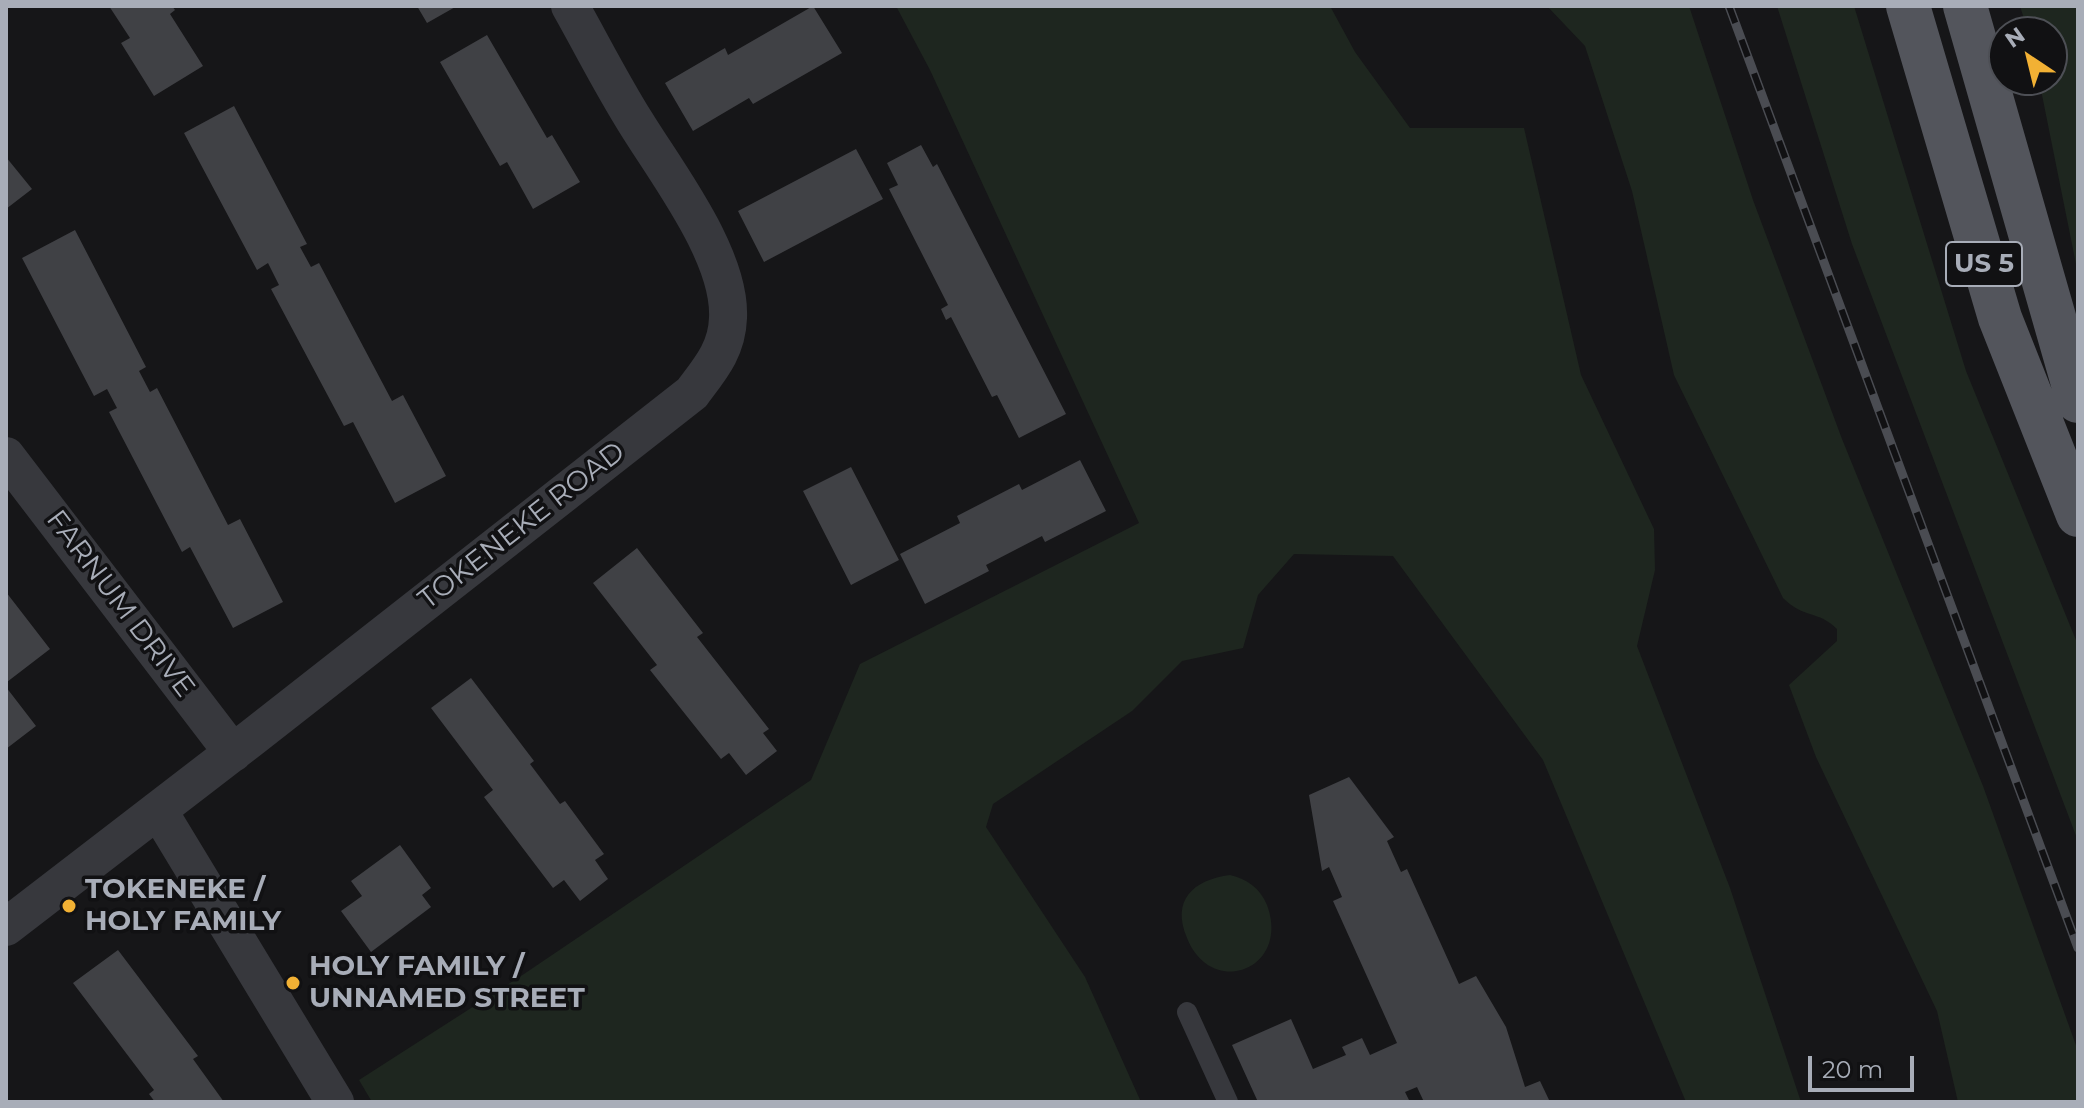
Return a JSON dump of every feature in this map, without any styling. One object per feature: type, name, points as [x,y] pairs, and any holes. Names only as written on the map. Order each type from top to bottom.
[{"type":"main road","name":"US 5","points":[[1908,6],[2000,318],[2078,515]]},
{"type":"main road","name":"US 5","points":[[1965,6],[2078,401]]},
{"type":"street","name":"TOKENEKE ROAD","points":[[6,927],[692,393],[714,365],[727,334],[728,301],[713,254],[682,194],[634,121],[570,6]]},
{"type":"street","name":"FARNUM DRIVE","points":[[6,456],[233,753]]},
{"type":"street","points":[[158,810],[335,1102]]},
{"type":"lane","points":[[1187,1012],[1228,1102]]},
{"type":"shaded area","points":[[896,6],[1330,6],[1355,52],[1410,128],[1524,128],[1581,375],[1654,529],[1655,570],[1637,646],[1730,888],[1801,1102],[1686,1102],[1543,760],[1393,556],[1294,554],[1258,595],[1243,648],[1182,661],[1132,711],[993,804],[986,827],[1085,977],[1141,1102],[372,1102],[359,1080],[524,974],[811,780],[860,664],[1139,523],[930,70]]},
{"type":"shaded area","points":[[1547,6],[1689,6],[1753,200],[1842,439],[1983,786],[2078,1051],[2078,1102],[1958,1102],[1937,1011],[1816,757],[1789,685],[1837,641],[1837,629],[1783,598],[1674,375],[1632,191],[1585,46]]},
{"type":"shaded area","points":[[1777,6],[1854,6],[1966,371],[2078,645],[2078,841],[1852,244]]},
{"type":"shaded area","points":[[2020,6],[2078,6],[2078,274],[2042,96],[2068,96],[2068,16],[2023,16]]},
{"type":"shaded area","points":[[1230,875],[1247,882],[1261,894],[1267,905],[1271,928],[1268,946],[1259,960],[1245,969],[1229,972],[1213,968],[1198,957],[1187,938],[1182,913],[1184,903],[1196,887]]},
{"type":"building","points":[[109,6],[172,6],[175,10],[170,14],[203,66],[154,96],[121,43],[130,38]]},
{"type":"building","points":[[417,6],[457,6],[427,23]]},
{"type":"building","points":[[813,6],[842,53],[753,104],[749,98],[693,131],[665,83],[725,48],[728,55]]},
{"type":"building","points":[[487,35],[547,138],[552,135],[580,182],[533,209],[507,162],[500,166],[440,62]]},
{"type":"building","points":[[234,106],[307,244],[300,247],[311,267],[319,263],[392,401],[403,395],[446,476],[395,503],[353,422],[344,426],[271,289],[279,285],[268,263],[257,270],[184,133]]},
{"type":"building","points":[[921,145],[933,167],[937,164],[1066,414],[1019,438],[997,395],[992,397],[951,317],[946,320],[941,309],[948,305],[889,189],[898,185],[887,163]]},
{"type":"building","points":[[856,149],[883,199],[764,262],[738,211]]},
{"type":"building","points":[[6,157],[32,189],[6,209]]},
{"type":"building","points":[[75,230],[146,367],[139,371],[150,392],[157,388],[228,525],[240,519],[283,602],[233,628],[190,547],[182,552],[109,412],[117,408],[107,389],[94,396],[22,258]]},
{"type":"building","points":[[1080,460],[1106,511],[1045,542],[1042,536],[986,565],[989,571],[925,604],[900,554],[960,523],[957,516],[1019,484],[1022,490]]},
{"type":"building","points":[[851,467],[899,560],[851,585],[803,491]]},
{"type":"building","points":[[637,548],[703,633],[697,637],[769,729],[763,733],[777,751],[746,775],[729,753],[721,759],[650,670],[657,665],[593,583]]},
{"type":"building","points":[[6,592],[50,649],[7,682],[6,680]]},
{"type":"building","points":[[471,678],[534,761],[530,764],[560,804],[565,801],[604,854],[595,860],[608,879],[580,901],[564,880],[553,888],[484,797],[493,790],[431,708]]},
{"type":"building","points":[[6,687],[36,726],[6,749]]},
{"type":"building","points":[[1349,777],[1394,837],[1387,841],[1401,872],[1407,869],[1459,984],[1476,976],[1506,1027],[1525,1087],[1540,1081],[1550,1102],[1424,1102],[1417,1087],[1405,1092],[1410,1102],[1258,1102],[1232,1045],[1291,1019],[1313,1069],[1346,1055],[1342,1047],[1362,1038],[1370,1055],[1397,1043],[1333,901],[1342,897],[1329,867],[1322,871],[1309,795]]},
{"type":"building","points":[[400,845],[431,888],[422,895],[431,907],[371,952],[341,911],[362,896],[351,881]]},
{"type":"building","points":[[118,950],[198,1056],[193,1059],[224,1102],[155,1102],[149,1094],[154,1090],[73,983]]},
{"type":"railway","points":[[1729,6],[2078,948]]},
{"type":"place","name":"TOKENEKE / HOLY FAMILY","points":[[69,906]]},
{"type":"place","name":"HOLY FAMILY / UNNAMED STREET","points":[[293,983]]}]
